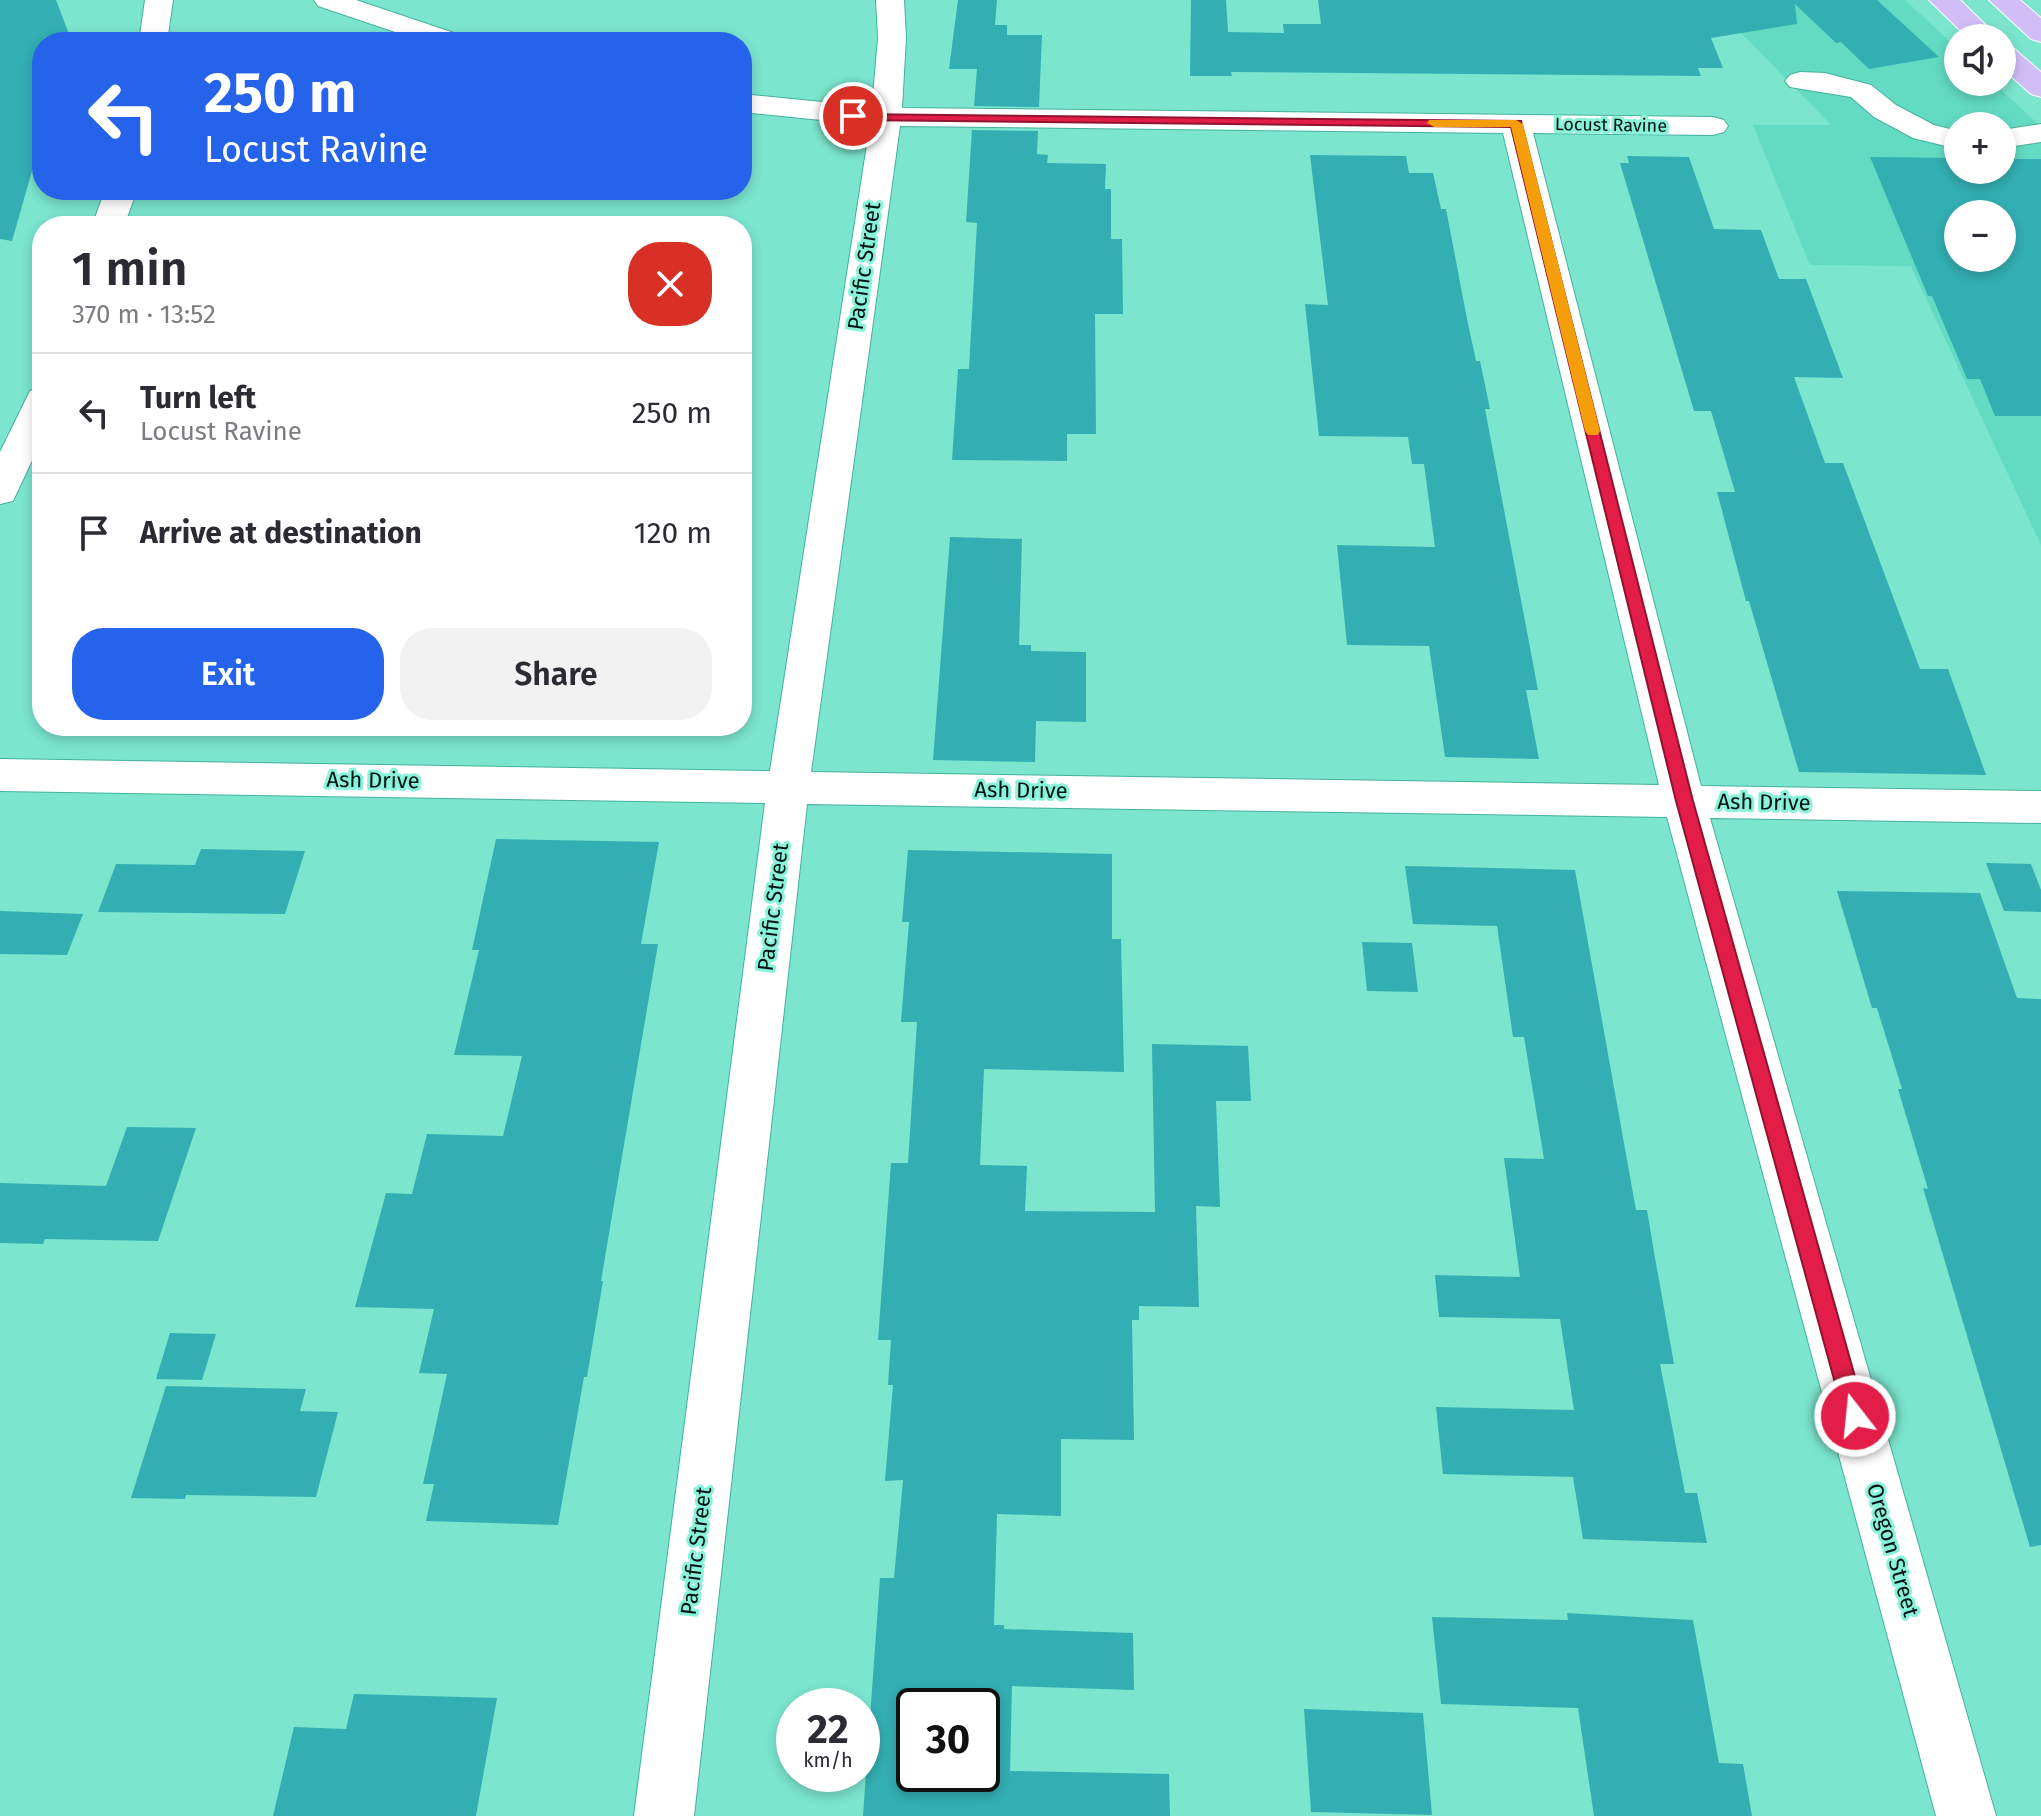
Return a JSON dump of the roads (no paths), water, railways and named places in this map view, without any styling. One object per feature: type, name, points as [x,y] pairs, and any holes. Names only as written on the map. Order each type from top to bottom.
[{"type":"main road","points":[[1943,0],[1970,24]]},
{"type":"main road","points":[[2003,0],[2041,33]]},
{"type":"main road","points":[[2016,66],[2041,88]]},
{"type":"street","points":[[154,32],[159,0]]},
{"type":"street","points":[[328,0],[423,32]]},
{"type":"street","name":"Pacific Street","points":[[664,1816],[788,787],[886,117],[892,38],[890,0]]},
{"type":"street","points":[[1800,81],[1825,82],[1861,91],[1885,111],[1924,132],[1944,137]]},
{"type":"street","name":"Locust Ravine","points":[[752,104],[886,117],[1713,126]]},
{"type":"street","name":"Oregon Street","points":[[1516,124],[1684,801],[1966,1816]]},
{"type":"street","points":[[2016,137],[2041,133]]},
{"type":"street","points":[[0,492],[9,452],[32,415]]},
{"type":"street","name":"Ash Drive","points":[[0,775],[2041,807]]}]
